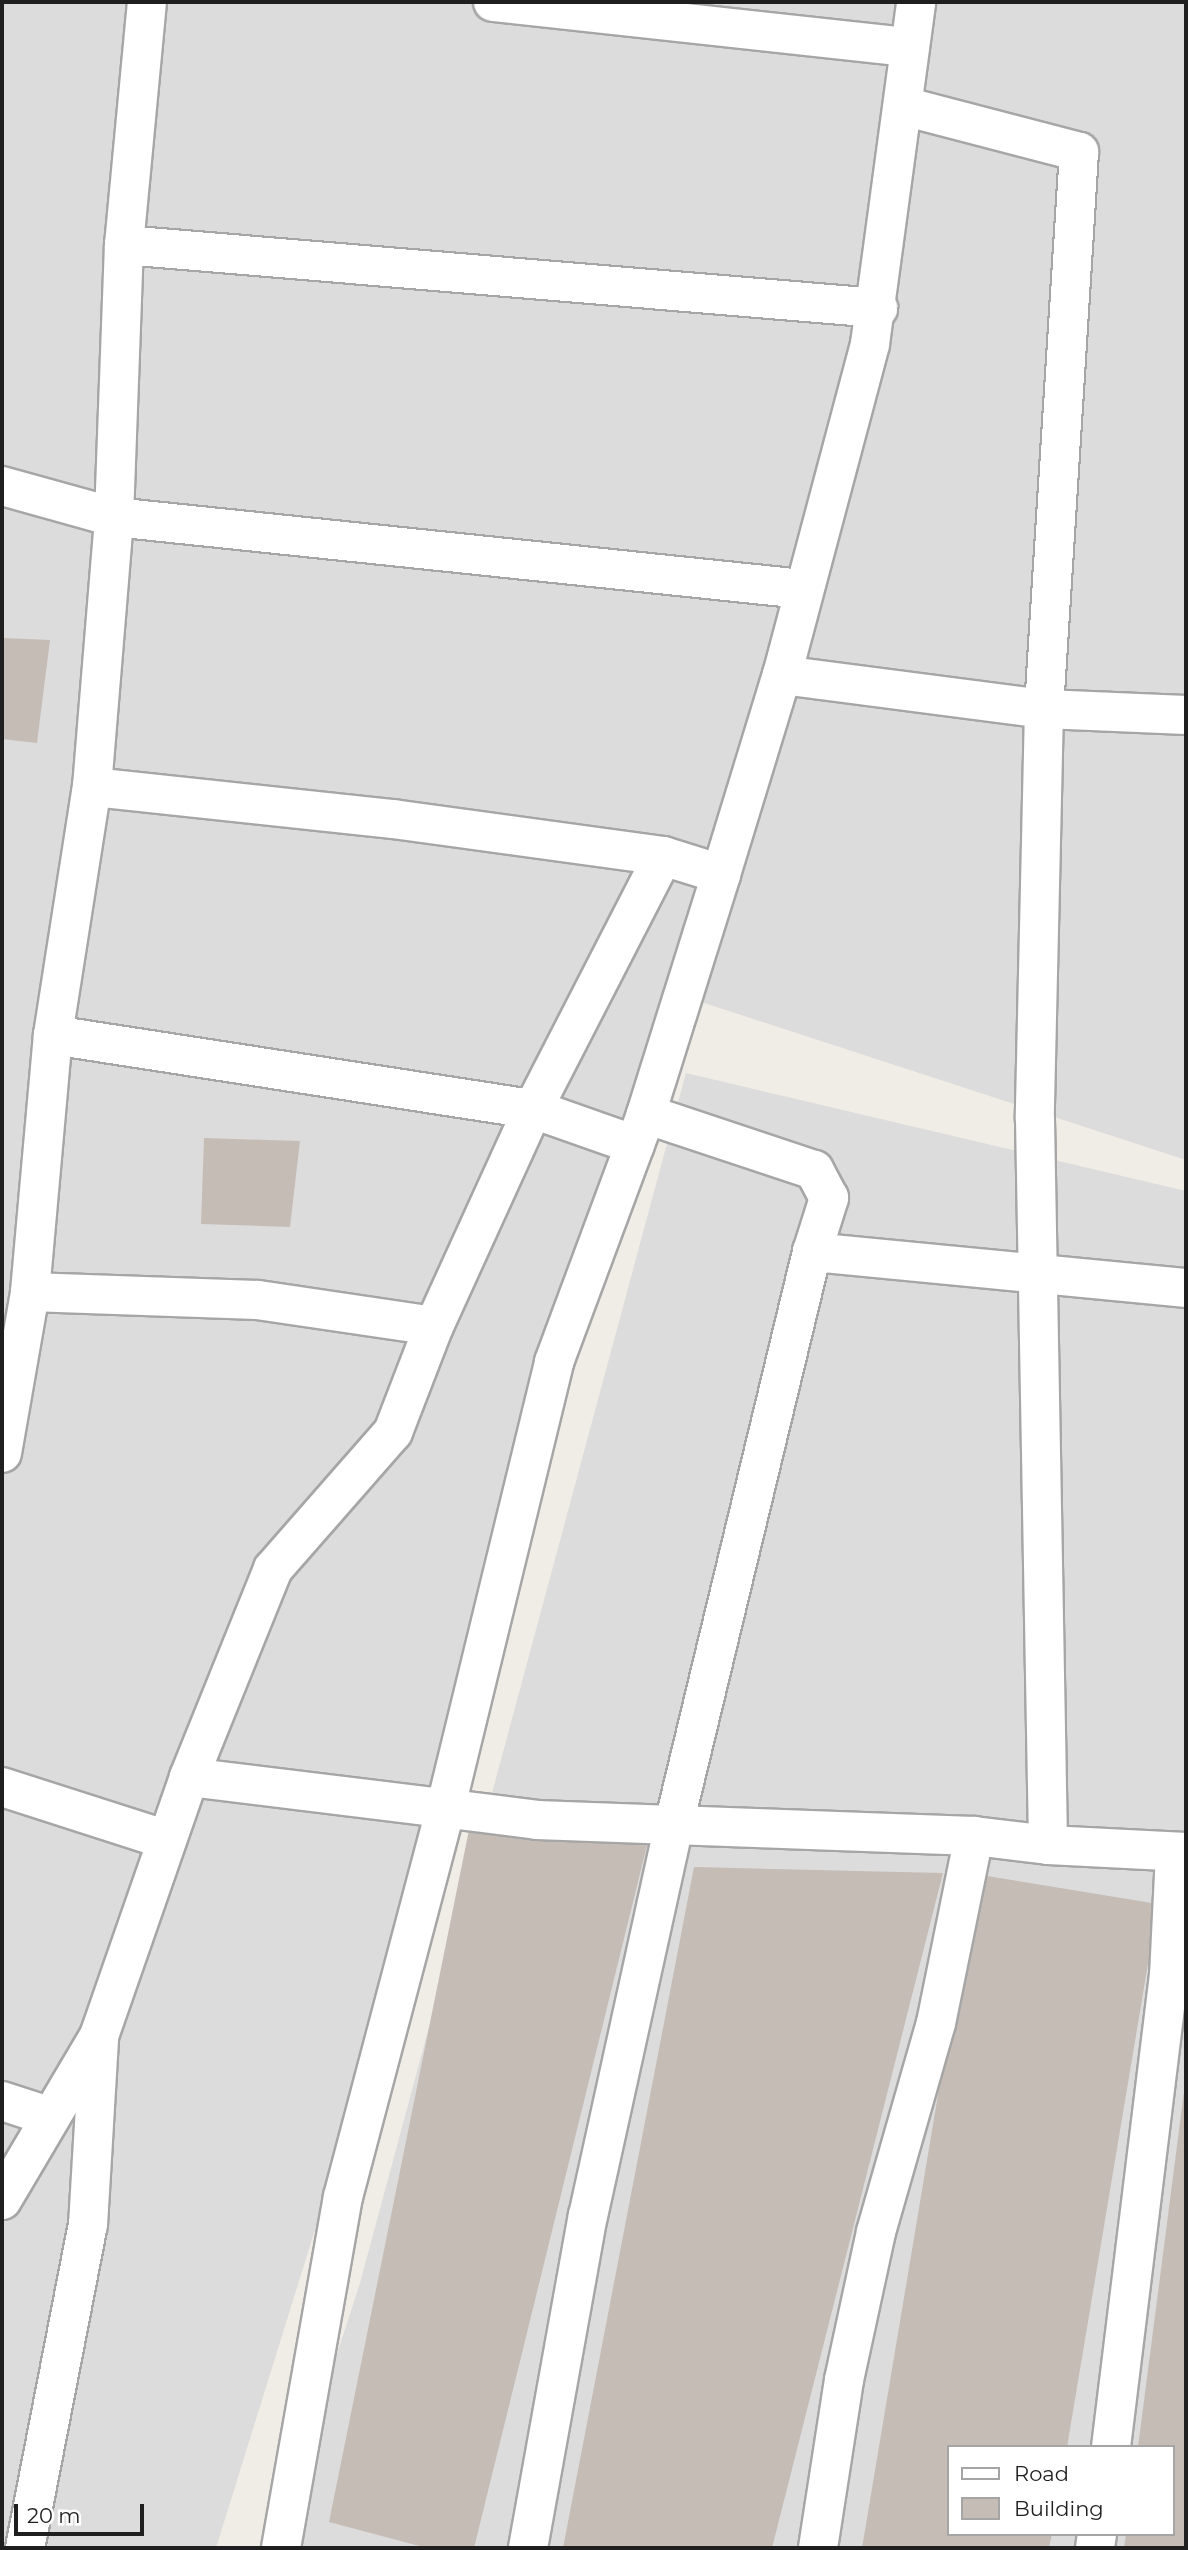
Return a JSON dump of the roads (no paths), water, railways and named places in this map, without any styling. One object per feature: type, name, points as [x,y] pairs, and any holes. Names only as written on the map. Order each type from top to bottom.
[{"type":"street","points":[[2,1453],[30,1292],[53,1035],[92,787],[114,517],[124,245],[147,2]]},
{"type":"street","points":[[494,2],[911,47]]},
{"type":"street","points":[[281,2548],[343,2197],[446,1806],[554,1362],[641,1129],[722,874],[782,675],[802,589],[878,308],[916,2]]},
{"type":"street","points":[[903,106],[1079,152],[1045,709],[1036,1273],[1048,1845]]},
{"type":"street","points":[[124,245],[878,308]]},
{"type":"street","points":[[2,486],[114,517],[802,589]]},
{"type":"street","points":[[782,675],[1045,709],[1186,715]]},
{"type":"street","points":[[92,787],[393,818],[663,856],[722,874]]},
{"type":"street","points":[[2,2200],[48,2116],[99,2036],[189,1777],[274,1569],[393,1432],[434,1326],[533,1109],[663,856]]},
{"type":"street","points":[[53,1035],[533,1109],[641,1129],[814,1170],[829,1198],[812,1252],[674,1824],[588,2216],[528,2548]]},
{"type":"street","points":[[812,1252],[1186,1287]]},
{"type":"street","points":[[30,1292],[281,1301],[434,1326]]},
{"type":"street","points":[[189,1777],[446,1806],[537,1820],[974,1836],[1048,1845],[1181,1852],[1169,1976],[1111,2445]]},
{"type":"street","points":[[2,1787],[167,1840]]},
{"type":"street","points":[[818,2548],[844,2379],[876,2232],[936,2023],[974,1836]]},
{"type":"street","points":[[25,2548],[88,2225],[99,2036]]},
{"type":"street","points":[[2,2101],[48,2116]]},
{"type":"street","points":[[2,2544],[15,2548]]}]
